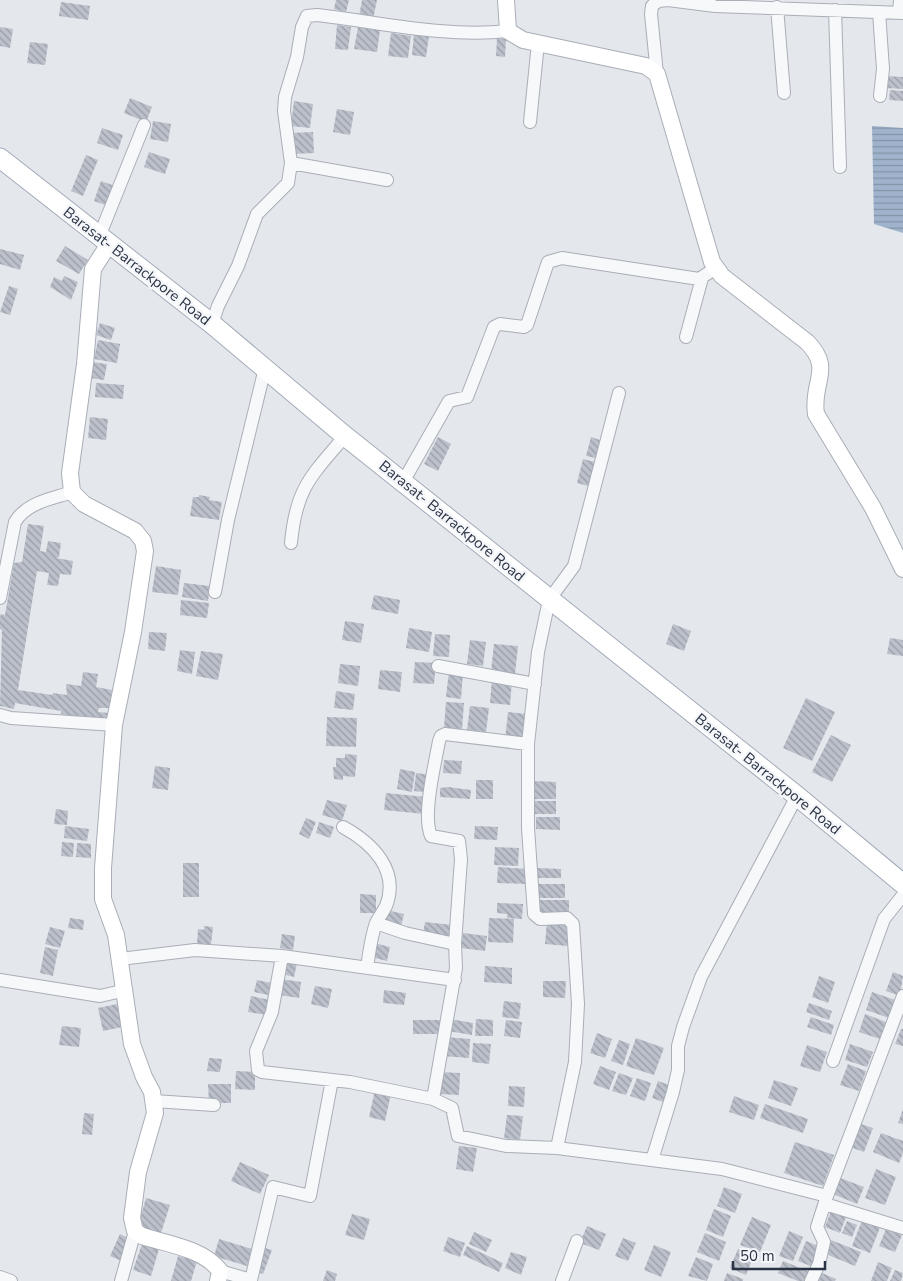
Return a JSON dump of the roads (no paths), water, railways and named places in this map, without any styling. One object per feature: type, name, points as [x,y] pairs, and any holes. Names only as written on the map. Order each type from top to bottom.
[{"type":"main road","name":"Barasat- Barrackpore Road","points":[[0,158],[212,324],[345,436],[797,796],[903,884]]},
{"type":"street","points":[[506,0],[508,31]]},
{"type":"street","points":[[900,0],[901,13],[830,7],[715,6],[668,0],[658,1],[652,6],[651,14],[657,74],[712,262],[722,276],[806,342],[818,356],[821,370],[814,400],[816,414],[873,508],[903,569]]},
{"type":"street","points":[[777,7],[784,93]]},
{"type":"street","points":[[830,7],[840,167]]},
{"type":"street","points":[[879,12],[883,68],[880,96]]},
{"type":"street","points":[[212,324],[218,306],[238,266],[258,214],[288,183],[291,163],[284,111],[285,97],[297,57],[302,27],[307,16],[335,17],[421,29],[508,31],[523,40],[646,66],[657,74]]},
{"type":"street","points":[[530,122],[538,43]]},
{"type":"street","points":[[121,1281],[135,1231],[132,1218],[138,1172],[155,1113],[152,1092],[144,1077],[132,1044],[126,990],[116,935],[103,899],[107,797],[114,726],[145,551],[143,541],[135,530],[84,504],[72,492],[70,473],[85,364],[93,269],[144,124]]},
{"type":"street","points":[[291,163],[387,180]]},
{"type":"street","points":[[403,482],[449,401],[467,397],[494,327],[500,324],[524,327],[528,325],[548,262],[562,258],[702,278]]},
{"type":"street","points":[[686,337],[702,278],[716,268]]},
{"type":"street","points":[[215,592],[228,520],[266,368]]},
{"type":"street","points":[[556,1148],[575,1062],[578,1004],[573,924],[567,918],[540,919],[534,914],[528,828],[528,744],[538,652],[549,600],[574,566],[619,393]]},
{"type":"street","points":[[291,543],[293,515],[302,490],[345,436]]},
{"type":"street","points":[[0,598],[15,522],[20,514],[27,508],[72,492]]},
{"type":"street","points":[[438,666],[535,684]]},
{"type":"street","points":[[0,715],[11,718],[114,726]]},
{"type":"street","points":[[433,1099],[456,968],[455,944],[461,859],[460,844],[456,840],[431,836],[428,830],[429,807],[439,741],[441,736],[445,734],[528,744]]},
{"type":"street","points":[[652,1160],[678,1070],[678,1046],[682,1027],[701,977],[797,796]]},
{"type":"street","points":[[343,827],[361,837],[387,866],[390,884],[388,898],[376,923],[366,968]]},
{"type":"street","points":[[833,1061],[884,919],[903,896]]},
{"type":"street","points":[[376,923],[405,933],[455,944]]},
{"type":"street","points":[[120,959],[195,950],[282,956],[454,980]]},
{"type":"street","points":[[282,956],[272,1012],[256,1051],[258,1070],[332,1080],[444,1102],[452,1108],[455,1129],[458,1136],[464,1139],[506,1146],[556,1148],[722,1168],[826,1200],[903,1228]]},
{"type":"street","points":[[0,980],[100,996],[126,990]]},
{"type":"street","points":[[811,1281],[820,1264],[824,1242],[817,1227],[903,996]]},
{"type":"street","points":[[135,1231],[142,1236],[198,1254],[213,1262],[219,1276],[251,1280],[273,1187],[310,1196],[332,1080]]},
{"type":"street","points":[[154,1101],[214,1104]]},
{"type":"street","points":[[562,1281],[577,1241]]},
{"type":"street","points":[[0,1277],[11,1281]]},
{"type":"water","points":[[872,126],[903,128],[903,233],[874,224]]}]
